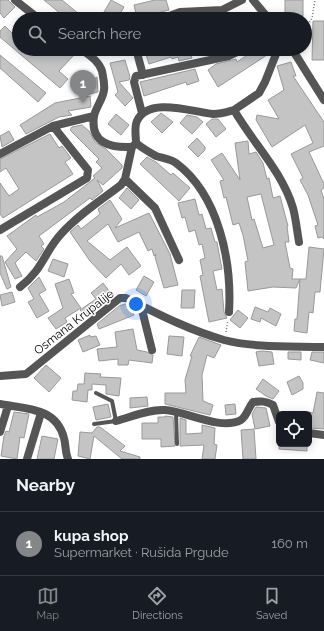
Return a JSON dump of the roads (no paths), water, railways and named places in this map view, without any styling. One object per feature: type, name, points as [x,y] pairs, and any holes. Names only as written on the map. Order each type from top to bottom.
[{"type":"street","points":[[15,0],[30,12]]},
{"type":"street","points":[[180,12],[222,10],[242,0]]},
{"type":"street","points":[[253,0],[263,12]]},
{"type":"street","points":[[92,56],[102,70],[104,91],[94,116],[94,129],[99,138],[108,145],[119,147],[134,145],[175,162],[194,180],[207,200],[225,243],[231,288],[229,312]]},
{"type":"street","points":[[138,56],[143,75]]},
{"type":"street","points":[[142,113],[134,82],[136,76],[229,56]]},
{"type":"street","points":[[20,287],[35,274],[60,235],[77,218],[121,185],[125,179],[134,145],[137,122],[142,113],[152,108],[165,107],[212,114],[226,113],[234,110],[258,94],[265,82],[275,56]]},
{"type":"street","points":[[296,56],[324,100]]},
{"type":"street","points":[[234,110],[245,129],[269,161],[284,186],[293,207],[299,242]]},
{"type":"street","points":[[0,154],[53,126],[94,116]]},
{"type":"street","points":[[0,230],[87,178],[88,170],[53,126]]},
{"type":"street","points":[[125,179],[155,208],[179,260]]},
{"type":"street","name":"Osmana Krupalije","points":[[0,376],[26,374],[120,298],[126,298],[180,325],[225,340],[251,344],[324,347]]},
{"type":"street","points":[[141,306],[152,350]]},
{"type":"street","points":[[116,421],[153,411],[176,411],[201,420],[235,422],[244,417],[253,402],[264,401],[273,405],[276,414]]},
{"type":"street","points":[[0,432],[4,405],[50,416],[58,423],[64,438],[66,457]]},
{"type":"street","points":[[27,459],[41,413]]},
{"type":"street","points":[[312,433],[324,435]]},
{"type":"lane","points":[[94,424],[116,421],[112,401],[96,392]]},
{"type":"lane","points":[[176,411],[177,444]]},
{"type":"place","name":"kupa shop","points":[[83,103]]}]
